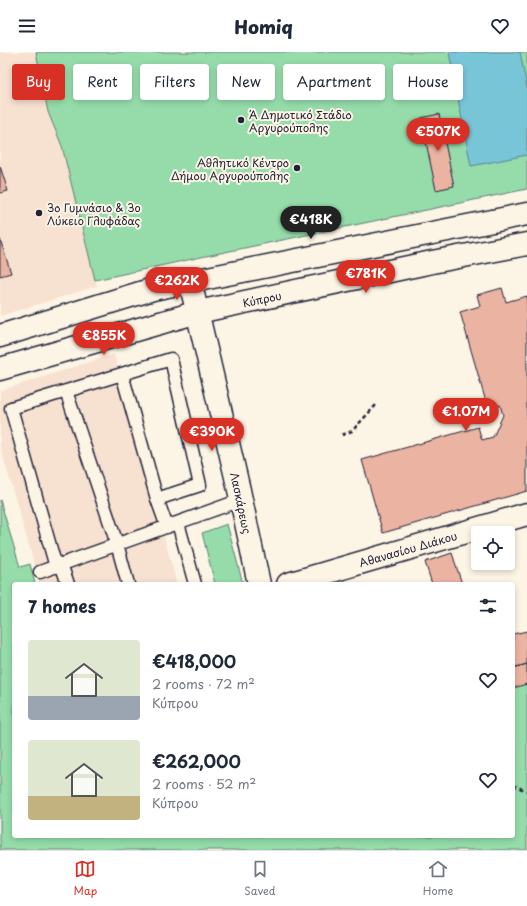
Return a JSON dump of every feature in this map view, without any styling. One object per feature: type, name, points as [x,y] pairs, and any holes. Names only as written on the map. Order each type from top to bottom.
[{"type":"main road","points":[[0,336],[153,289],[527,214]]},
{"type":"main road","name":"Κύπρου","points":[[0,369],[198,312],[432,262],[527,244]]},
{"type":"main road","name":"Λασκάρεως","points":[[190,281],[259,582]]},
{"type":"main road","name":"Αθανασίου Διάκου","points":[[295,582],[527,514]]},
{"type":"lane","points":[[67,582],[59,565],[11,408],[171,359],[200,485],[157,499]]},
{"type":"lane","points":[[122,374],[157,499],[172,525],[194,582]]},
{"type":"lane","points":[[66,391],[117,544],[127,582]]},
{"type":"lane","points":[[40,572],[241,500]]},
{"type":"path","points":[[342,435],[352,431],[378,404]]},
{"type":"path","points":[[515,786],[527,791]]},
{"type":"shaded area","name":"3ο Γυμνάσιο & 3ο Λύκειο Γλυφάδας","points":[[0,52],[36,52],[38,64],[12,64],[12,100],[46,100],[48,112],[62,146],[97,286],[0,316]]},
{"type":"shaded area","points":[[114,354],[176,582],[39,582],[0,446],[0,391]]},
{"type":"green space","name":"Αθλητικό Κέντρο Δήμου Αργυρούπολης","points":[[36,52],[527,52],[527,189],[95,280],[62,146],[48,112],[46,100],[65,100],[65,64],[38,64]]},
{"type":"green space","points":[[0,500],[20,567],[30,564],[34,582],[12,582],[12,838],[515,838],[515,667],[527,664],[527,850],[0,850]]},
{"type":"green space","points":[[227,524],[242,582],[214,582],[202,533]]},
{"type":"water","points":[[449,52],[520,52],[527,88],[527,155],[471,166],[458,100],[463,100],[463,64],[451,64]]},
{"type":"building","points":[[439,114],[454,186],[436,190],[421,118]]},
{"type":"building","points":[[0,166],[8,191],[0,193]]},
{"type":"building","points":[[0,239],[11,273],[0,276]]},
{"type":"building","points":[[502,288],[506,302],[527,296],[527,491],[383,533],[362,460],[478,427],[482,440],[493,437],[503,415],[500,405],[488,409],[460,312],[480,306],[477,295]]},
{"type":"building","points":[[452,553],[461,582],[431,582],[425,562]]},
{"type":"building","points":[[527,631],[527,664],[515,667],[515,634]]},
{"type":"building","points":[[527,664],[527,684],[515,687],[515,667]]},
{"type":"place","name":"Α΄ Δημοτικό Στάδιο Αργυρούπολης","points":[[241,120]]},
{"type":"place","name":"Αθλητικό Κέντρο Δήμου Αργυρούπολης","points":[[297,168]]},
{"type":"place","name":"3ο Γυμνάσιο & 3ο Λύκειο Γλυφάδας","points":[[39,213]]}]
